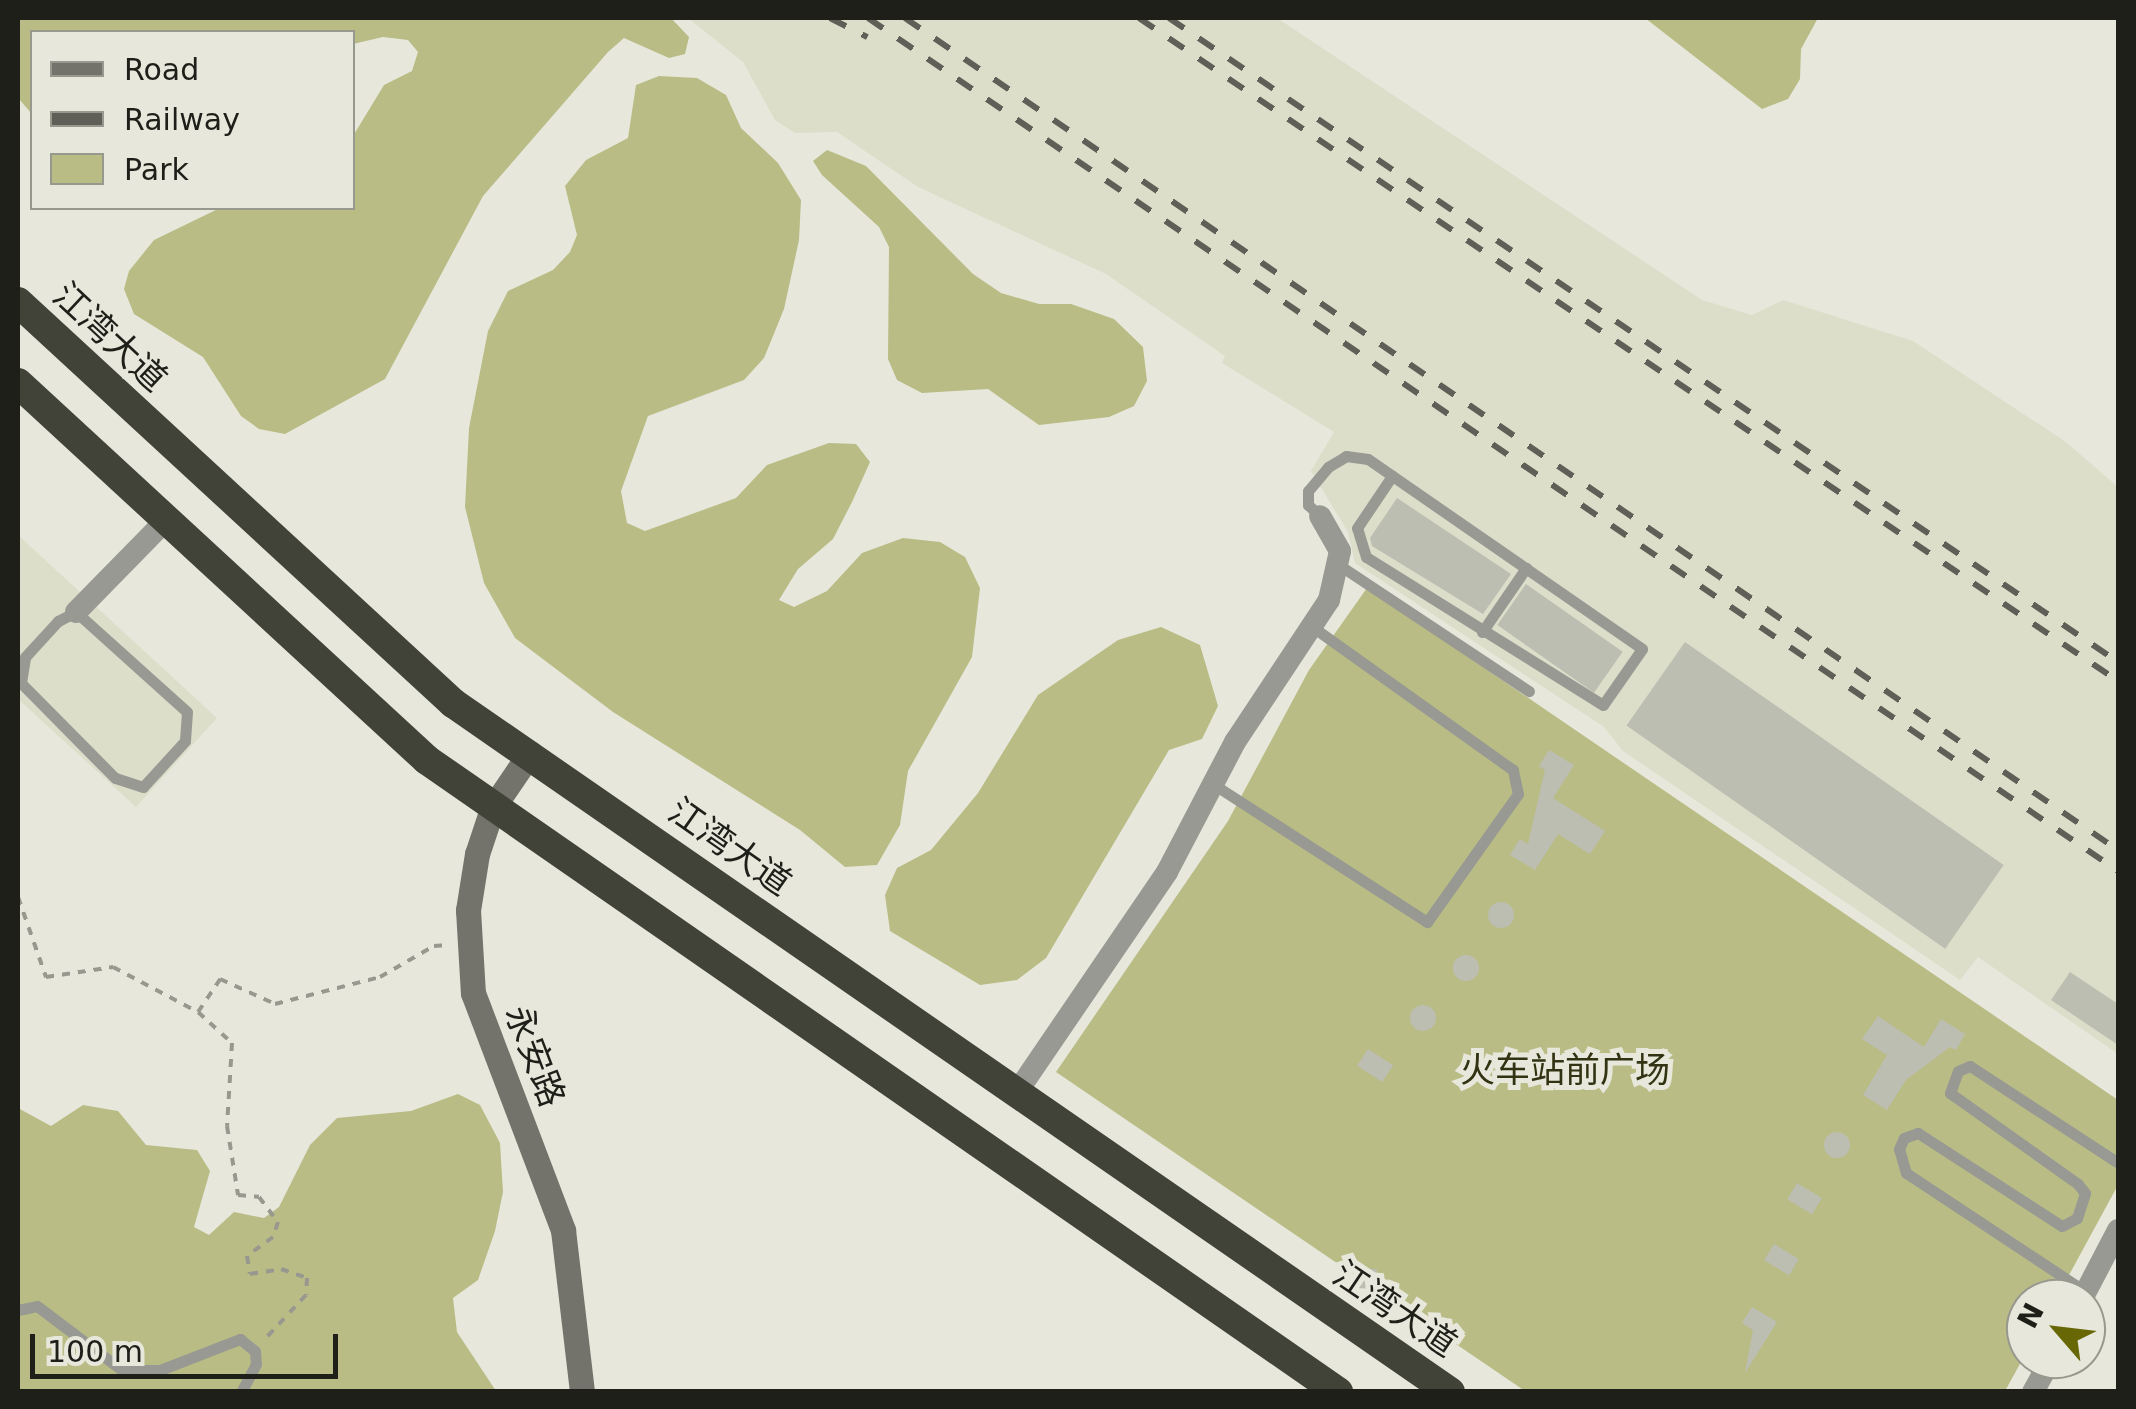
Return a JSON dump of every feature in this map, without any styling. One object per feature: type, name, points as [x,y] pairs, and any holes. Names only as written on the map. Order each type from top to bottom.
[{"type":"highway","name":"江湾大道","points":[[18,302],[453,703],[1450,1392]]},
{"type":"highway","points":[[18,384],[427,760],[492,809],[1338,1392]]},
{"type":"street","points":[[1017,1092],[1166,872],[1213,784],[1314,628],[1339,565],[1340,551],[1320,516]]},
{"type":"street","points":[[76,612],[166,520]]},
{"type":"street","name":"永安路","points":[[530,753],[492,809],[468,910],[474,994],[564,1230],[582,1392]]},
{"type":"street","points":[[2092,1279],[2118,1230]]},
{"type":"lane","points":[[1320,516],[1308,505],[1308,491],[1346,456],[1368,459],[1642,650],[1641,658],[1596,706],[1366,557],[1357,528],[1392,476]]},
{"type":"lane","points":[[1339,565],[1529,691]]},
{"type":"lane","points":[[1482,632],[1526,568]]},
{"type":"lane","points":[[76,612],[187,712],[185,741],[143,787],[115,778],[21,683],[34,646],[76,612]]},
{"type":"lane","points":[[1213,784],[1427,922],[1518,794],[1513,770],[1314,628]]},
{"type":"lane","points":[[2061,1279],[1906,1173],[1898,1148],[1918,1133],[2062,1226],[2077,1218],[2085,1193],[2078,1184],[1950,1094],[1958,1071],[1970,1066],[2118,1163]]},
{"type":"lane","points":[[18,1310],[36,1306],[122,1370],[160,1370],[240,1339],[255,1351],[256,1364],[240,1392]]},
{"type":"path","points":[[18,896],[46,977],[113,967],[198,1012],[232,1043],[227,1126],[238,1195],[260,1198],[278,1222],[273,1237],[246,1256],[250,1274],[281,1269],[307,1278],[306,1296],[255,1351]]},
{"type":"path","points":[[198,1012],[220,979],[275,1004],[380,977],[434,946],[470,944]]},
{"type":"shaded area","points":[[688,18],[1277,18],[1702,300],[1752,315],[1783,300],[1913,341],[2066,442],[2118,487],[2118,1054],[1978,957],[1960,980],[1623,751],[1604,727],[1355,563],[1348,532],[1311,471],[1334,432],[1222,363],[1225,356],[1106,274],[918,187],[837,132],[795,133],[775,120],[743,62]]},
{"type":"shaded area","points":[[18,535],[217,718],[136,807],[18,699]]},
{"type":"green space","points":[[19,18],[671,18],[689,37],[685,54],[669,58],[624,38],[608,52],[483,196],[385,379],[285,434],[259,429],[241,416],[203,357],[134,314],[124,289],[129,271],[154,240],[216,210],[355,210],[355,133],[384,85],[412,71],[418,52],[408,40],[383,37],[355,44],[355,30],[30,30],[30,112],[18,98]]},
{"type":"green space","points":[[1645,18],[1818,18],[1801,49],[1800,79],[1788,99],[1762,109]]},
{"type":"green space","points":[[659,76],[697,78],[726,95],[741,128],[778,163],[801,200],[799,240],[784,309],[764,358],[744,380],[648,416],[621,491],[627,523],[645,531],[736,498],[767,465],[829,443],[856,444],[870,462],[852,502],[833,539],[798,569],[779,600],[794,607],[827,591],[862,553],[903,538],[940,542],[965,557],[980,588],[972,657],[908,771],[900,825],[877,865],[845,867],[800,830],[613,712],[515,638],[484,583],[465,507],[469,428],[488,331],[508,291],[553,270],[570,252],[577,235],[565,186],[586,160],[628,138],[636,85]]},
{"type":"green space","points":[[827,150],[866,166],[973,274],[1001,293],[1039,304],[1071,304],[1114,319],[1143,347],[1147,381],[1134,406],[1109,417],[1039,425],[988,389],[922,393],[897,380],[888,359],[889,247],[879,227],[822,175],[813,161]]},
{"type":"green space","name":"火车站前广场","points":[[1367,588],[2118,1100],[2118,1185],[2067,1279],[2006,1279],[2006,1379],[2012,1379],[2005,1391],[1525,1391],[1056,1072],[1228,821],[1309,670]]},
{"type":"green space","points":[[1161,627],[1200,645],[1218,706],[1202,739],[1169,750],[1046,958],[1017,980],[980,985],[890,931],[885,895],[897,868],[931,850],[978,793],[1038,695],[1118,640]]},
{"type":"green space","points":[[458,1094],[480,1105],[500,1143],[503,1192],[495,1231],[478,1280],[453,1298],[457,1332],[496,1391],[18,1391],[18,1108],[51,1126],[83,1105],[118,1111],[146,1145],[197,1150],[210,1171],[194,1227],[209,1235],[234,1212],[264,1218],[279,1207],[310,1145],[337,1118],[411,1111]]},
{"type":"building","points":[[1397,498],[1511,574],[1483,614],[1372,546],[1370,538]]},
{"type":"building","points":[[1526,584],[1623,652],[1594,693],[1497,625]]},
{"type":"building","points":[[1685,642],[2004,865],[1945,949],[1626,726]]},
{"type":"building","points":[[1549,750],[1574,765],[1553,798],[1605,831],[1590,854],[1558,834],[1535,870],[1510,855],[1520,839],[1528,844],[1545,770],[1539,766]]},
{"type":"building","points":[[1501,902],[1510,906],[1514,915],[1510,924],[1501,928],[1492,924],[1488,915],[1492,906]]},
{"type":"building","points":[[1466,955],[1475,959],[1479,968],[1475,977],[1466,981],[1457,977],[1453,968],[1457,959]]},
{"type":"building","points":[[2070,972],[2118,1004],[2118,1045],[2051,1000]]},
{"type":"building","points":[[1423,1005],[1432,1009],[1436,1018],[1432,1027],[1423,1031],[1414,1027],[1410,1018],[1414,1009]]},
{"type":"building","points":[[1878,1016],[1924,1047],[1941,1019],[1965,1034],[1956,1050],[1950,1047],[1906,1080],[1887,1110],[1863,1095],[1887,1055],[1862,1039]]},
{"type":"building","points":[[1368,1049],[1393,1065],[1382,1082],[1357,1066]]},
{"type":"building","points":[[1837,1132],[1846,1136],[1850,1145],[1846,1154],[1837,1158],[1828,1154],[1824,1145],[1828,1136]]},
{"type":"building","points":[[1797,1183],[1822,1198],[1812,1214],[1787,1199]]},
{"type":"building","points":[[1774,1244],[1799,1259],[1789,1275],[1764,1260]]},
{"type":"building","points":[[1355,1268],[1377,1269],[1376,1289],[1354,1288]]},
{"type":"building","points":[[1752,1307],[1777,1322],[1745,1373],[1753,1330],[1742,1323]]},
{"type":"railway","points":[[830,18],[867,37]]},
{"type":"railway","points":[[868,18],[2118,871]]},
{"type":"railway","points":[[905,18],[2118,850]]},
{"type":"railway","points":[[1139,18],[2118,681]]},
{"type":"railway","points":[[1169,18],[2118,662]]}]
